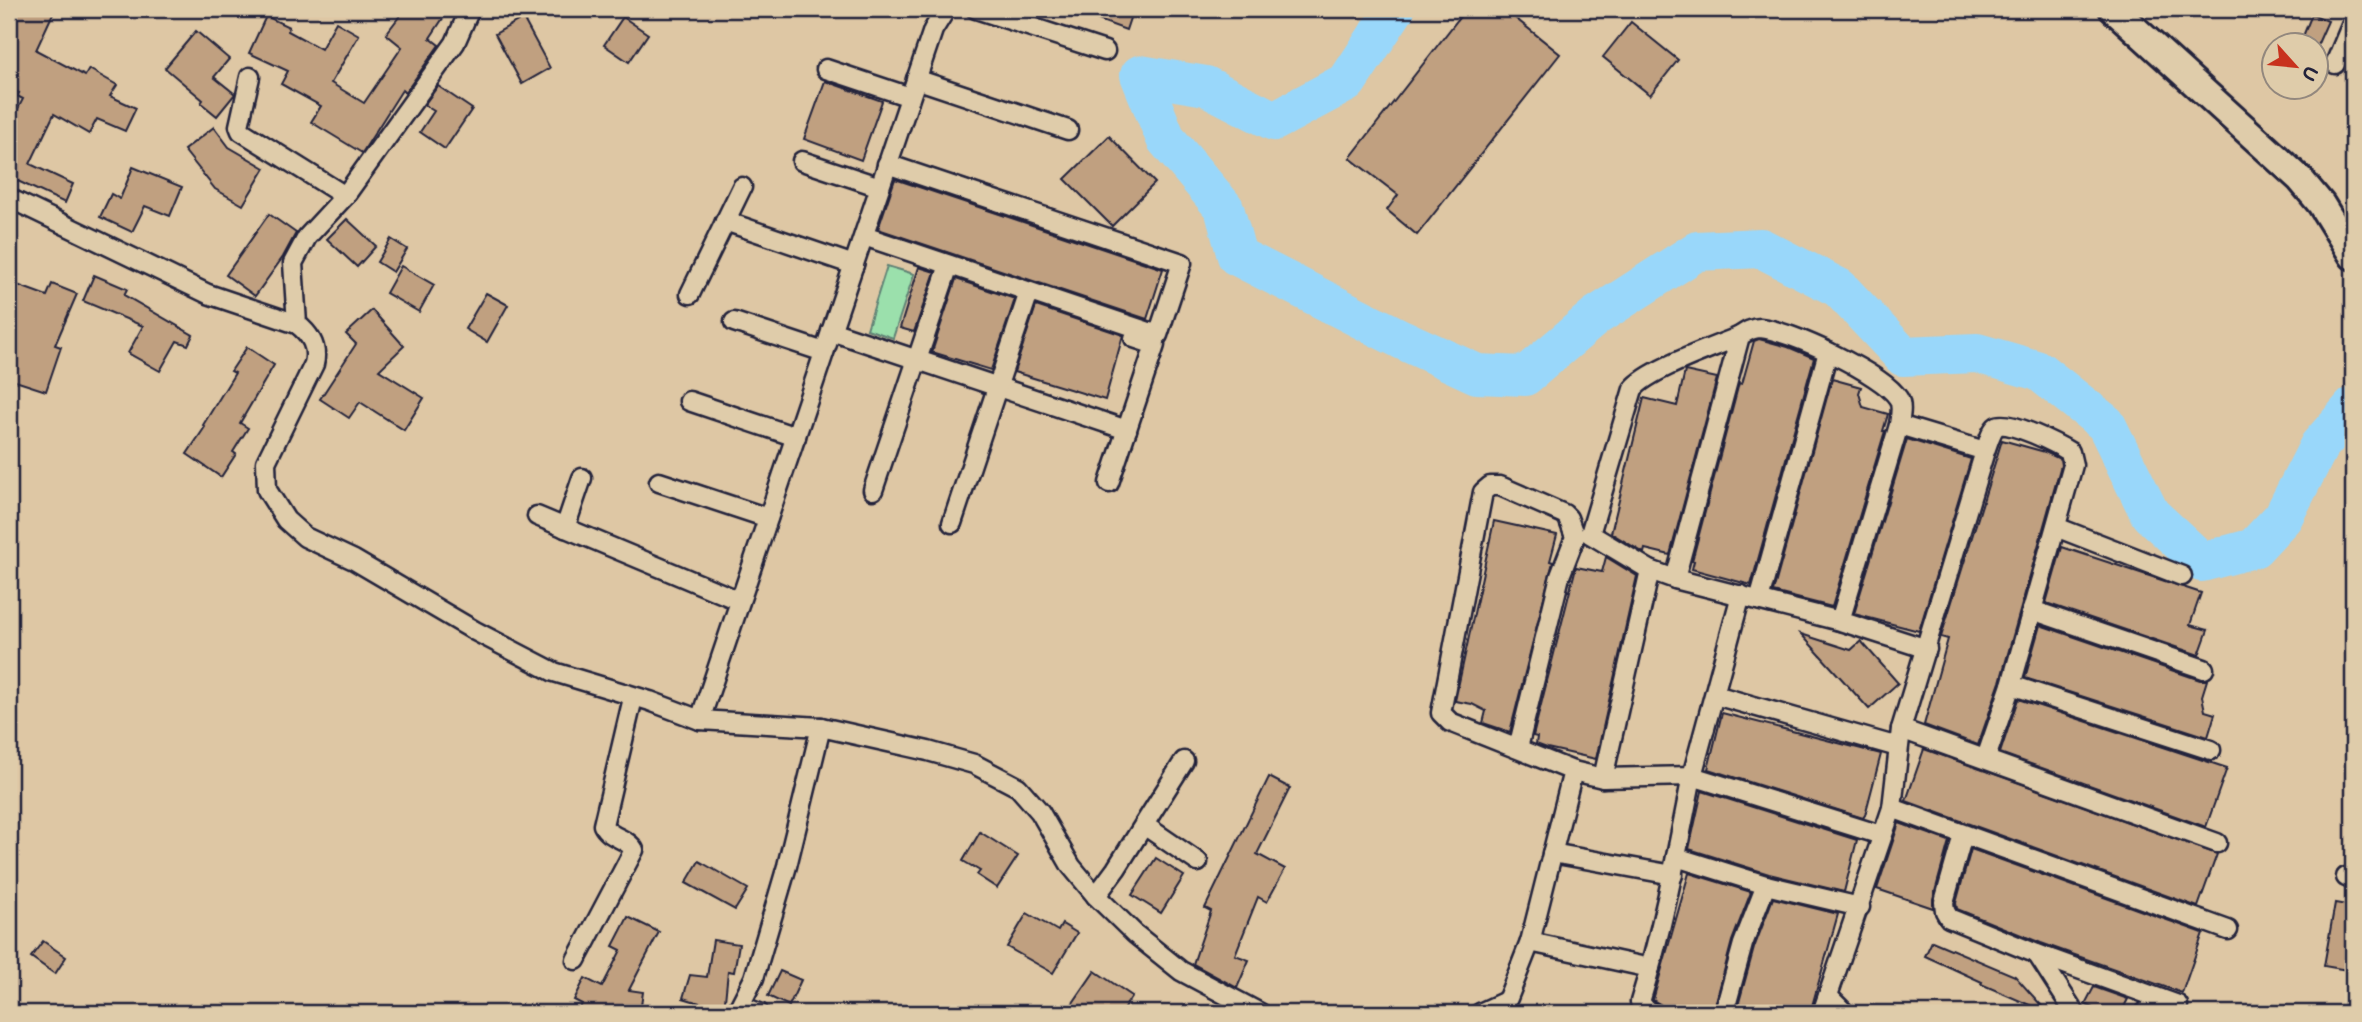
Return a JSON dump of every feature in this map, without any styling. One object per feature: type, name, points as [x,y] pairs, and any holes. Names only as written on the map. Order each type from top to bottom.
[{"type":"street","points":[[297,324],[293,262],[307,237],[345,196],[455,43],[470,9]]},
{"type":"street","points":[[700,719],[916,79],[933,30],[946,9]]},
{"type":"street","points":[[976,9],[1105,51]]},
{"type":"street","points":[[2113,9],[2300,179],[2320,204],[2353,256]]},
{"type":"street","points":[[2335,64],[2353,21]]},
{"type":"street","points":[[826,69],[910,97]]},
{"type":"street","points":[[250,77],[239,126],[242,131],[345,196]]},
{"type":"street","points":[[916,79],[1068,130]]},
{"type":"street","points":[[802,161],[880,187]]},
{"type":"street","points":[[862,241],[1028,297],[1158,335],[1182,263],[887,164]]},
{"type":"street","points":[[690,294],[742,187]]},
{"type":"street","points":[[9,198],[208,294],[297,324],[307,332],[317,351],[314,364],[267,462],[267,490],[286,520],[305,537],[354,560],[475,631],[554,672],[700,719],[821,727],[974,764],[1018,787],[1040,812],[1072,866],[1096,896],[1135,934],[1181,971],[1259,1013]]},
{"type":"street","points":[[725,221],[854,265]]},
{"type":"street","points":[[873,490],[947,270]]},
{"type":"street","points":[[953,523],[1028,297]]},
{"type":"street","points":[[1028,297],[1155,345],[1108,483]]},
{"type":"street","points":[[734,322],[824,352]]},
{"type":"street","points":[[1518,748],[1560,576],[1582,536],[1633,389],[1638,383],[1660,371],[1758,328],[1798,337],[1874,377],[1899,398],[1899,425],[1840,621]]},
{"type":"street","points":[[831,331],[1126,430]]},
{"type":"street","points":[[1675,579],[1740,336]]},
{"type":"street","points":[[1759,600],[1828,352]]},
{"type":"street","points":[[689,401],[796,437]]},
{"type":"street","points":[[1845,1013],[1825,1005],[1892,808],[1901,729],[1985,451],[1997,426],[2007,424],[2070,452],[2073,465],[2011,685],[1986,758]]},
{"type":"street","points":[[1899,425],[1985,451]]},
{"type":"street","points":[[565,528],[582,478]]},
{"type":"street","points":[[659,482],[768,518]]},
{"type":"street","points":[[1881,835],[1692,776],[1603,778],[1573,771],[1450,722],[1441,713],[1483,492],[1490,486],[1500,486],[1564,514],[1582,536],[1650,570],[1675,579],[1840,621],[1927,649]]},
{"type":"street","points":[[537,516],[740,601]]},
{"type":"street","points":[[2056,527],[2182,576]]},
{"type":"street","points":[[1603,778],[1650,570]]},
{"type":"street","points":[[1654,1013],[1648,1012],[1640,1002],[1673,875],[1692,776],[1741,594]]},
{"type":"street","points":[[2032,610],[2204,669]]},
{"type":"street","points":[[2011,685],[2211,750]]},
{"type":"street","points":[[1715,695],[1898,747]]},
{"type":"street","points":[[576,960],[634,850],[629,843],[607,832],[603,825],[633,698]]},
{"type":"street","points":[[759,1013],[739,1010],[754,978],[787,866],[821,727]]},
{"type":"street","points":[[1901,729],[2217,843]]},
{"type":"street","points":[[1096,896],[1184,761]]},
{"type":"street","points":[[1480,1013],[1508,998],[1530,942],[1573,771]]},
{"type":"street","points":[[1892,808],[2228,930]]},
{"type":"street","points":[[1144,825],[1198,862]]},
{"type":"street","points":[[1963,835],[1944,902],[1945,911],[1950,918],[2037,954],[2178,1006]]},
{"type":"street","points":[[1552,853],[1673,875]]},
{"type":"street","points":[[1676,857],[1766,886],[1860,907]]},
{"type":"street","points":[[1724,1013],[1744,944],[1766,886]]},
{"type":"street","points":[[1530,942],[1650,968]]},
{"type":"street","points":[[2037,954],[2075,1013]]},
{"type":"street","points":[[2145,1013],[2160,999]]},
{"type":"green space","points":[[887,266],[914,274],[893,338],[867,329]]},
{"type":"building","points":[[9,9],[55,9],[36,50],[85,76],[89,69],[117,85],[110,96],[136,108],[125,131],[97,119],[89,134],[54,114],[30,164],[73,184],[65,203],[9,177],[9,126],[23,99],[17,96],[19,93],[9,88]]},
{"type":"building","points":[[405,9],[449,9],[430,38],[439,45],[405,93],[402,90],[362,153],[311,122],[321,106],[281,84],[288,71],[249,53],[266,16],[289,27],[288,31],[321,49],[336,22],[359,35],[331,83],[364,103],[402,47],[386,34]]},
{"type":"building","points":[[1074,9],[1133,9],[1126,30]]},
{"type":"building","points":[[1466,9],[1504,9],[1560,54],[1417,235],[1387,210],[1398,195],[1350,158]]},
{"type":"building","points":[[2312,14],[2328,21],[2323,32],[2305,32]]},
{"type":"building","points":[[623,17],[648,34],[629,62],[604,45]]},
{"type":"building","points":[[523,18],[550,68],[522,84],[495,34]]},
{"type":"building","points":[[1631,22],[1678,60],[1650,95],[1603,57]]},
{"type":"building","points":[[196,31],[229,59],[214,77],[235,94],[217,116],[201,103],[203,100],[165,68]]},
{"type":"building","points":[[825,81],[882,101],[861,160],[804,139]]},
{"type":"building","points":[[438,86],[472,109],[445,149],[420,132],[434,111],[424,105]]},
{"type":"building","points":[[214,127],[229,147],[265,168],[243,205],[215,189],[184,150]]},
{"type":"building","points":[[1109,136],[1155,183],[1112,226],[1065,179]]},
{"type":"building","points":[[133,167],[182,187],[170,216],[145,206],[132,232],[100,217],[111,194],[120,199]]},
{"type":"building","points":[[895,179],[1163,269],[1147,319],[878,229]]},
{"type":"building","points":[[269,214],[296,233],[283,257],[255,296],[226,275]]},
{"type":"building","points":[[347,219],[376,246],[357,267],[327,239]]},
{"type":"building","points":[[391,239],[407,249],[393,272],[377,262]]},
{"type":"building","points":[[401,266],[434,285],[419,312],[386,293]]},
{"type":"building","points":[[919,267],[935,272],[914,332],[900,328]]},
{"type":"building","points":[[94,275],[127,289],[124,295],[193,335],[188,345],[177,341],[160,371],[128,353],[143,326],[83,301]]},
{"type":"building","points":[[956,279],[1015,299],[991,370],[932,352]]},
{"type":"building","points":[[9,282],[47,296],[52,284],[77,294],[55,345],[61,347],[46,391],[9,379]]},
{"type":"building","points":[[486,293],[508,305],[487,342],[465,329]]},
{"type":"building","points":[[1036,306],[1123,335],[1105,400],[1014,372]]},
{"type":"building","points":[[372,310],[404,346],[379,370],[424,398],[404,430],[360,402],[349,418],[320,399],[356,344],[346,334]]},
{"type":"building","points":[[1759,339],[1814,358],[1751,585],[1692,569],[1692,561],[1739,383],[1742,384],[1754,341]]},
{"type":"building","points":[[247,347],[274,365],[240,423],[248,428],[221,477],[187,454],[205,427],[203,425],[235,373],[231,371]]},
{"type":"building","points":[[1685,371],[1717,378],[1670,555],[1645,549],[1644,553],[1611,533],[1644,398],[1677,406]]},
{"type":"building","points":[[1832,379],[1861,387],[1859,393],[1863,407],[1888,414],[1832,607],[1773,592]]},
{"type":"building","points":[[1907,439],[1971,459],[1919,631],[1854,614]]},
{"type":"building","points":[[2002,440],[2045,452],[2060,459],[2061,465],[2000,682],[1978,745],[1924,725],[1948,639],[1941,637]]},
{"type":"building","points":[[1494,521],[1557,535],[1550,561],[1553,562],[1510,732],[1483,723],[1486,711],[1472,704],[1455,701]]},
{"type":"building","points":[[2062,547],[2201,593],[2190,625],[2208,630],[2199,655],[2046,603]]},
{"type":"building","points":[[1606,557],[1637,576],[1596,759],[1536,744],[1537,737],[1533,736],[1576,567],[1602,572]]},
{"type":"building","points":[[2040,625],[2200,680],[2207,680],[2202,696],[2205,711],[2215,714],[2208,737],[2025,678]]},
{"type":"building","points":[[1801,634],[1851,650],[1861,641],[1898,683],[1869,709]]},
{"type":"building","points":[[2018,699],[2227,768],[2206,827],[2000,753]]},
{"type":"building","points":[[1722,713],[1881,754],[1863,818],[1708,769]]},
{"type":"building","points":[[1924,749],[2217,854],[2198,907],[1906,801]]},
{"type":"building","points":[[1269,777],[1290,788],[1257,854],[1285,869],[1267,902],[1258,897],[1235,955],[1249,960],[1237,988],[1193,964],[1211,911],[1205,908]]},
{"type":"building","points":[[1702,791],[1857,840],[1844,892],[1769,874],[1689,849]]},
{"type":"building","points":[[1899,823],[1949,841],[1933,908],[1877,889]]},
{"type":"building","points":[[980,832],[1018,856],[997,888],[977,875],[980,871],[963,861]]},
{"type":"building","points":[[1971,849],[2203,933],[2182,993],[2041,943],[1957,909],[1956,903]]},
{"type":"building","points":[[1156,858],[1184,876],[1161,913],[1132,895]]},
{"type":"building","points":[[699,861],[748,889],[735,910],[686,883]]},
{"type":"building","points":[[1689,873],[1751,892],[1732,941],[1713,1013],[1688,1013],[1663,1006],[1653,1000]]},
{"type":"building","points":[[1773,898],[1838,914],[1810,1013],[1736,1013],[1754,948]]},
{"type":"building","points":[[2335,903],[2353,906],[2353,971],[2324,966]]},
{"type":"building","points":[[1027,913],[1058,931],[1062,924],[1077,933],[1053,973],[1007,947]]},
{"type":"building","points":[[628,917],[659,932],[629,990],[643,992],[640,1013],[577,1013],[582,1004],[574,1000],[585,978],[602,987],[621,950],[613,946]]},
{"type":"building","points":[[713,940],[739,944],[734,972],[728,971],[724,1011],[702,1009],[703,1004],[683,998],[690,975],[707,977]]},
{"type":"building","points":[[43,941],[66,957],[55,974],[31,957]]},
{"type":"building","points":[[1932,941],[2015,976],[2048,1013],[1925,956]]},
{"type":"building","points":[[780,971],[801,980],[789,1006],[768,996]]},
{"type":"building","points":[[1095,971],[1132,996],[1121,1013],[1066,1013]]},
{"type":"building","points":[[2094,987],[2128,999],[2121,1013],[2102,1013],[2085,1004]]},
{"type":"waterway","points":[[1395,9],[1347,82],[1274,121],[1206,86],[1140,75],[1166,139],[1224,208],[1237,256],[1401,339],[1477,374],[1525,376],[1596,316],[1697,251],[1761,248],[1839,288],[1903,356],[1977,353],[2039,371],[2106,424],[2150,514],[2202,562],[2254,548],[2283,517],[2319,446],[2353,407]]}]
